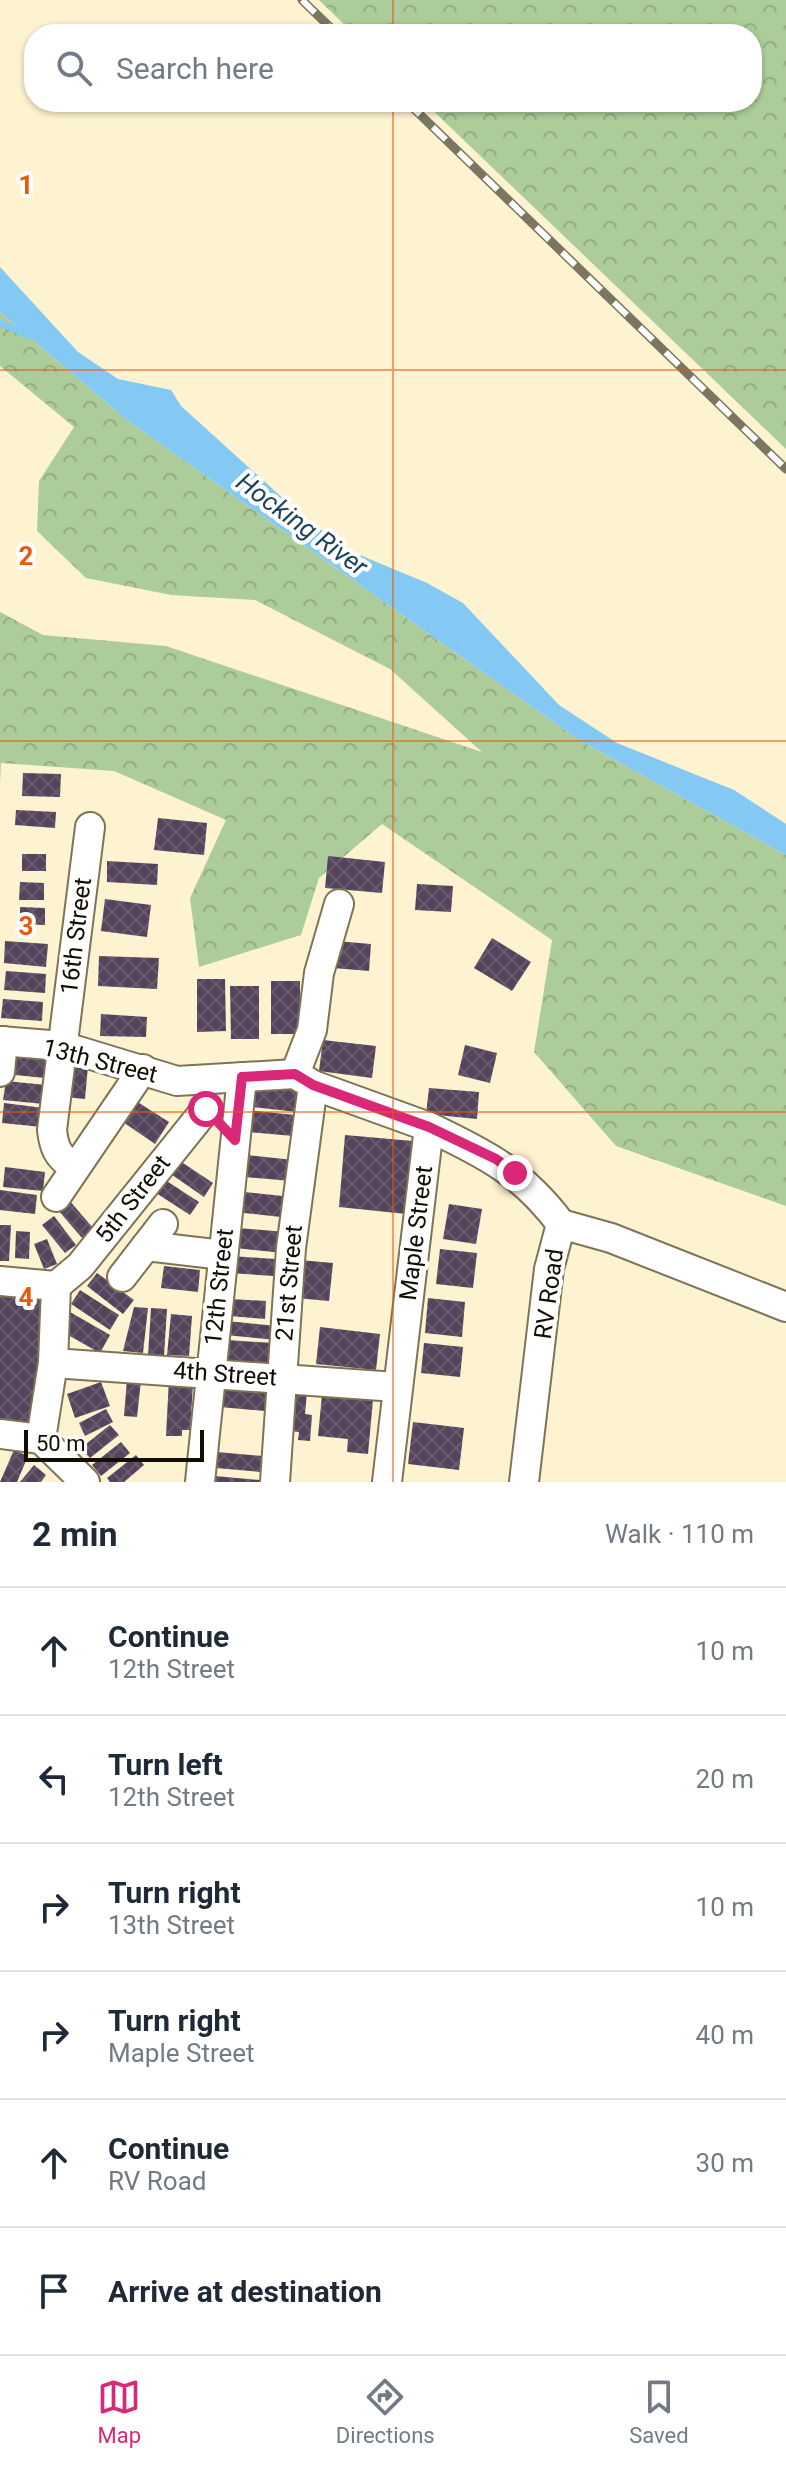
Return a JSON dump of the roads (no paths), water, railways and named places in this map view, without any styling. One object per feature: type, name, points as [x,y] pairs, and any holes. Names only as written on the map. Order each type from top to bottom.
[{"type":"lane","name":"16th Street","points":[[74,1167],[62,1159],[53,1138],[90,827]]},
{"type":"lane","name":"21st Street","points":[[275,1482],[304,1080],[319,973],[339,904]]},
{"type":"lane","name":"13th Street","points":[[1,1041],[62,1046],[177,1081],[242,1077],[304,1080]]},
{"type":"lane","points":[[0,1072],[1,1041]]},
{"type":"lane","points":[[56,1197],[143,1069]]},
{"type":"lane","name":"12th Street","points":[[200,1482],[242,1077]]},
{"type":"lane","points":[[304,1080],[429,1127]]},
{"type":"lane","points":[[177,1081],[235,1140]]},
{"type":"lane","name":"5th Street","points":[[56,1286],[80,1266],[206,1109]]},
{"type":"lane","name":"RV Road","points":[[429,1127],[496,1159],[515,1173],[561,1224],[549,1269],[524,1482]]},
{"type":"lane","name":"Maple Street","points":[[387,1482],[429,1127]]},
{"type":"lane","points":[[122,1277],[163,1224]]},
{"type":"lane","points":[[561,1224],[611,1238],[786,1307]]},
{"type":"lane","points":[[146,1246],[223,1255]]},
{"type":"lane","points":[[0,1281],[56,1286],[53,1363],[41,1439]]},
{"type":"lane","name":"4th Street","points":[[53,1363],[396,1387]]},
{"type":"lane","points":[[0,1434],[41,1439],[85,1482]]},
{"type":"water","name":"Hocking River","points":[[0,267],[78,352],[118,379],[171,390],[181,406],[308,521],[355,553],[427,583],[463,603],[559,705],[617,743],[734,790],[786,824],[786,855],[579,740],[128,421],[0,312]]},
{"type":"waterway","points":[[0,323],[31,336]]},
{"type":"railway","points":[[302,0],[327,24]]},
{"type":"railway","points":[[417,112],[786,469]]}]
